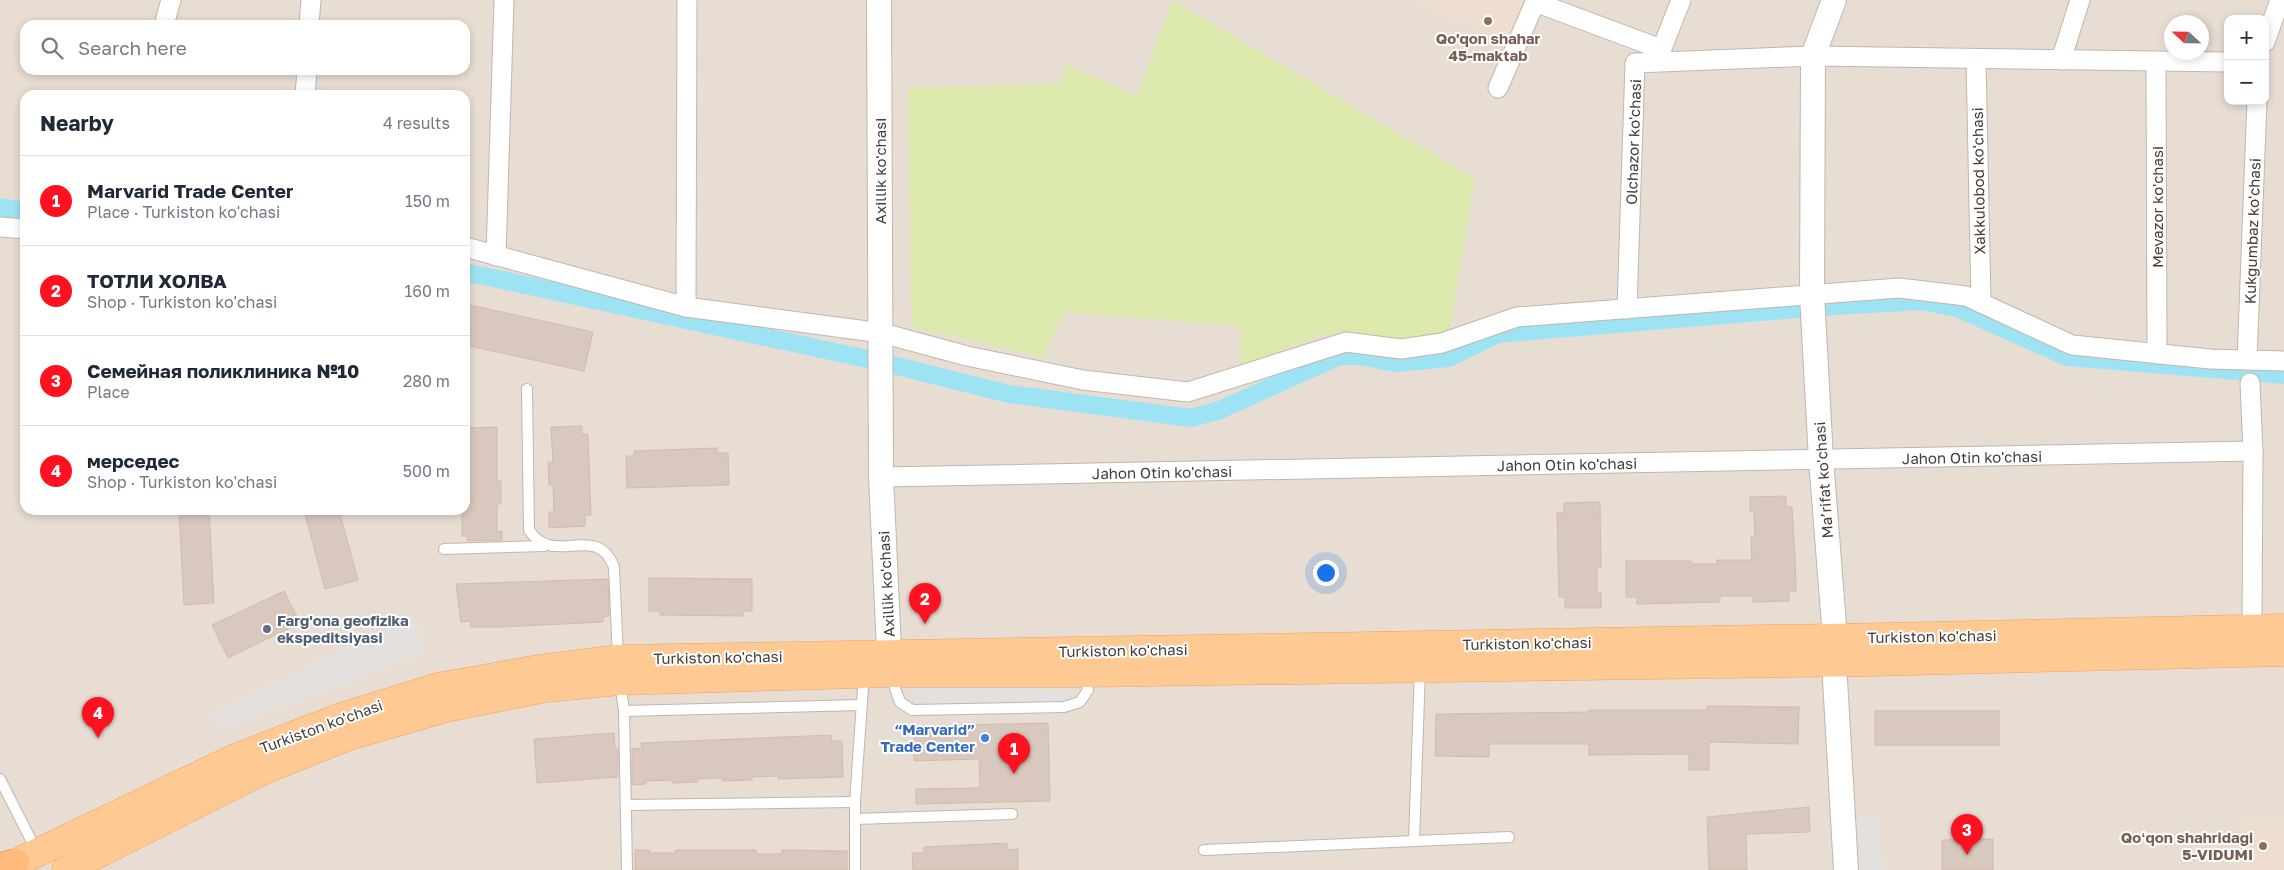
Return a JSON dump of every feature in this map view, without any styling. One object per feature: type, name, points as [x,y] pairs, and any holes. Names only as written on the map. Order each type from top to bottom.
[{"type":"main road","name":"Turkiston ko'chasi","points":[[877,663],[1084,673],[1420,668],[2284,628]]},
{"type":"main road","name":"Turkiston ko'chasi","points":[[13,863],[233,759],[341,717],[438,687],[533,670],[619,670],[877,663],[1834,650],[2284,652]]},
{"type":"main road","name":"Turkiston ko'chasi","points":[[66,870],[264,770],[349,736],[446,708],[546,688],[619,670]]},
{"type":"street","points":[[165,20],[171,0]]},
{"type":"street","points":[[310,20],[311,0]]},
{"type":"street","points":[[496,256],[504,0]]},
{"type":"street","points":[[686,307],[687,0]]},
{"type":"street","name":"Axillik ko'chasi","points":[[877,663],[881,477],[879,0]]},
{"type":"street","points":[[1659,56],[1681,0]]},
{"type":"street","points":[[1812,295],[1813,56],[1834,0]]},
{"type":"street","points":[[2061,60],[2080,0]]},
{"type":"street","points":[[2269,31],[2280,0]]},
{"type":"street","points":[[1498,88],[1536,1],[1659,56],[1813,56],[2224,62]]},
{"type":"street","name":"Olchazor ko'chasi","points":[[1627,309],[1635,63],[1659,56]]},
{"type":"street","name":"Xakkulobod ko'chasi","points":[[1976,59],[1980,303]]},
{"type":"street","name":"Mevazor ko'chasi","points":[[2156,61],[2157,354]]},
{"type":"street","points":[[305,90],[307,75]]},
{"type":"street","name":"Kukgumbaz ko'chasi","points":[[2247,360],[2257,105]]},
{"type":"street","points":[[0,227],[20,229]]},
{"type":"street","points":[[470,248],[686,307],[881,338],[1083,380],[1188,392],[1346,342],[1401,349],[1442,343],[1517,317],[1899,288],[1966,296],[2072,345],[2157,354],[2284,361]]},
{"type":"street","name":"Ma’rifat ko'chasi","points":[[1812,295],[1846,870]]},
{"type":"street","points":[[2250,383],[2253,451],[2252,630]]},
{"type":"street","name":"Jahon Otin ko'chasi","points":[[881,477],[2253,451]]},
{"type":"lane","points":[[527,389],[529,530],[536,542],[550,546]]},
{"type":"lane","points":[[444,550],[596,546],[609,554],[614,567],[619,670],[624,711],[627,870]]},
{"type":"lane","points":[[877,663],[900,702],[912,710],[1064,707],[1080,702],[1088,690],[1084,673]]},
{"type":"lane","points":[[855,870],[855,802],[861,705],[877,663]]},
{"type":"lane","points":[[1414,841],[1420,668]]},
{"type":"lane","points":[[624,711],[861,705]]},
{"type":"lane","points":[[0,779],[13,863]]},
{"type":"lane","points":[[626,806],[855,802]]},
{"type":"lane","points":[[855,819],[1012,814]]},
{"type":"lane","points":[[1204,850],[1508,837]]},
{"type":"shaded area","points":[[0,0],[2284,0],[2284,870],[0,870]]},
{"type":"shaded area","name":"Qo'qon shahar 45-maktab","points":[[1412,0],[1526,0],[1508,42]]},
{"type":"shaded area","points":[[413,615],[425,653],[218,730],[211,715]]},
{"type":"shaded area","points":[[907,688],[1073,690],[1063,713],[920,716]]},
{"type":"shaded area","points":[[1876,814],[1883,870],[1856,870],[1851,818]]},
{"type":"shaded area","name":"Qoʻqon shahridagi 5-VIDUMI","points":[[2244,821],[2284,821],[2284,870],[2241,870]]},
{"type":"green space","points":[[1172,0],[1475,179],[1449,332],[1394,342],[1324,334],[1240,367],[1240,326],[1064,312],[1043,357],[912,327],[908,88],[1060,84],[1067,65],[1137,96]]},
{"type":"building","points":[[470,305],[593,332],[584,371],[470,346]]},
{"type":"building","points":[[582,426],[582,435],[588,434],[591,515],[585,515],[585,526],[549,528],[549,512],[554,512],[553,485],[549,485],[548,462],[553,462],[551,427]]},
{"type":"building","points":[[497,427],[497,481],[501,481],[501,504],[497,504],[497,532],[502,531],[502,540],[467,541],[467,536],[462,536],[462,515],[470,515],[470,428]]},
{"type":"building","points":[[717,448],[717,453],[728,453],[729,485],[627,488],[626,456],[634,456],[634,451]]},
{"type":"building","points":[[1786,496],[1786,507],[1792,507],[1796,591],[1789,591],[1789,601],[1753,602],[1753,596],[1720,596],[1720,602],[1637,604],[1637,597],[1626,597],[1626,561],[1691,561],[1691,564],[1717,564],[1717,560],[1752,560],[1751,537],[1755,537],[1754,511],[1750,511],[1750,497]]},
{"type":"building","points":[[1600,502],[1601,567],[1597,567],[1597,593],[1601,593],[1601,608],[1565,608],[1565,597],[1559,597],[1557,513],[1564,513],[1564,503]]},
{"type":"building","points":[[179,515],[209,515],[214,603],[184,605]]},
{"type":"building","points":[[305,515],[340,515],[358,580],[325,589]]},
{"type":"building","points":[[649,578],[752,579],[752,611],[743,611],[743,616],[660,615],[660,611],[649,611]]},
{"type":"building","points":[[608,579],[609,616],[603,617],[603,622],[471,627],[470,621],[461,622],[456,584]]},
{"type":"building","points":[[284,591],[300,623],[228,658],[212,625]]},
{"type":"building","points":[[1707,706],[1799,707],[1798,744],[1709,742],[1709,770],[1689,770],[1689,754],[1589,755],[1589,744],[1489,744],[1489,757],[1435,756],[1436,714],[1589,712],[1589,710],[1707,710]]},
{"type":"building","points":[[1875,711],[1999,711],[1999,745],[1875,745]]},
{"type":"building","points":[[1048,723],[1050,801],[916,804],[916,789],[980,788],[979,759],[914,761],[914,726]]},
{"type":"building","points":[[614,733],[615,749],[618,749],[618,777],[537,783],[534,739]]},
{"type":"building","points":[[831,735],[832,741],[842,741],[843,777],[778,779],[778,776],[752,777],[752,780],[722,781],[722,778],[672,783],[672,780],[646,781],[646,784],[632,785],[632,749],[642,748],[641,743]]},
{"type":"building","points":[[1809,807],[1810,832],[1746,834],[1747,870],[1709,870],[1707,817]]},
{"type":"building","points":[[1993,839],[1993,870],[1942,870],[1942,840]]},
{"type":"building","points":[[1007,843],[1008,850],[1018,849],[1018,870],[913,870],[912,853],[924,853],[924,847]]},
{"type":"building","points":[[635,850],[649,850],[649,853],[675,853],[675,850],[756,850],[756,854],[782,854],[782,850],[847,851],[847,870],[635,870]]},
{"type":"waterway","points":[[0,207],[20,210]]},
{"type":"waterway","points":[[470,273],[881,362],[1009,394],[1191,418],[1220,410],[1339,356],[1361,356],[1395,363],[1449,358],[1498,334],[1835,306],[1921,301],[1957,308],[2067,357],[2284,375]]},
{"type":"place","name":"Qo'qon shahar 45-maktab","points":[[1488,21]]},
{"type":"place","name":"ТОТЛИ ХОЛВА","points":[[925,624]]},
{"type":"place","name":"Farg'ona geofizika ekspeditsiyasi","points":[[267,629]]},
{"type":"place","name":"мерседес","points":[[98,738]]},
{"type":"place","name":"“Marvarid” Trade Center","points":[[985,738]]},
{"type":"place","name":"Marvarid Trade Center","points":[[1014,774]]},
{"type":"place","name":"Qoʻqon shahridagi 5-VIDUMI","points":[[2263,846]]},
{"type":"place","name":"Семейная поликлиника №10","points":[[1967,855]]}]
